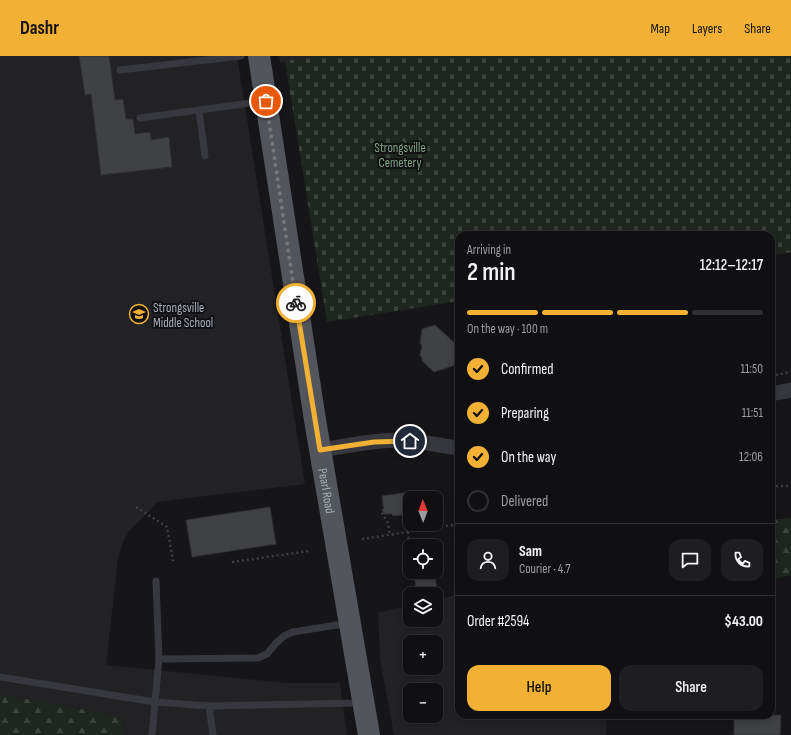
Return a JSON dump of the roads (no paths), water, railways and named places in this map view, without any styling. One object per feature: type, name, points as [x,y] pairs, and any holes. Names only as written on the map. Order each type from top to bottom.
[{"type":"main road","name":"Pearl Road","points":[[259,56],[320,450],[369,735]]},
{"type":"street","points":[[775,393],[791,390]]},
{"type":"street","points":[[320,450],[374,442],[392,441],[410,441],[455,447]]},
{"type":"lane","points":[[120,70],[198,58],[241,56]]},
{"type":"lane","points":[[140,118],[266,101]]},
{"type":"lane","points":[[199,110],[205,156]]},
{"type":"lane","points":[[152,735],[159,659],[156,581]]},
{"type":"lane","points":[[159,659],[258,658],[268,654],[276,643],[284,636],[293,632],[343,624]]},
{"type":"lane","points":[[0,677],[155,702],[210,706],[363,703]]},
{"type":"lane","points":[[210,706],[213,735]]},
{"type":"place","name":"Strongsville Middle School","points":[[139,314]]},
{"type":"park label","name":"Strongsville Cemetery","points":[[400,154]]}]
